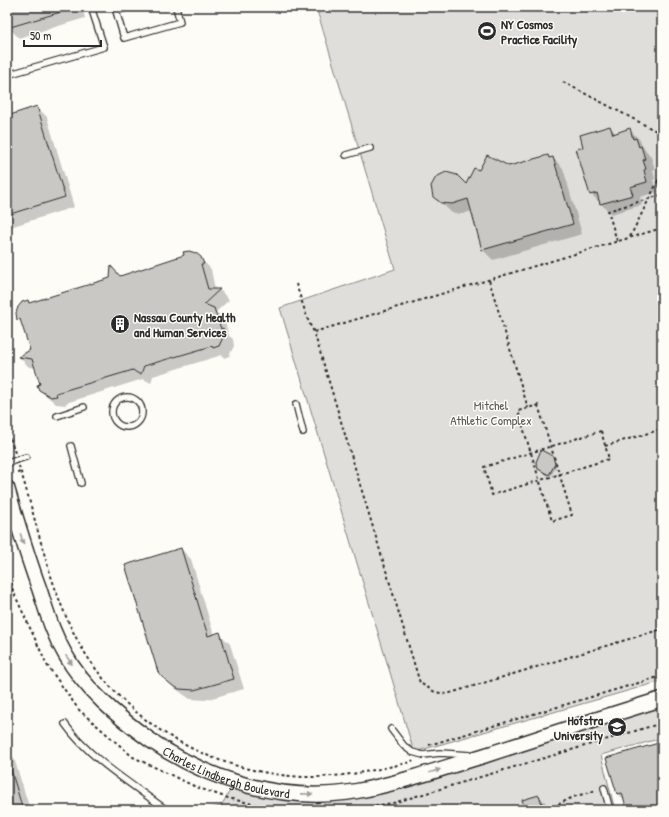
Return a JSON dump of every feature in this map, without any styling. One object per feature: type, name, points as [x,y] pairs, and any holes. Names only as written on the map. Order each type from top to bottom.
[{"type":"street","name":"Charles Lindbergh Boulevard","points":[[7,488],[44,610],[66,656],[89,687],[110,708],[133,727],[169,752],[225,779],[269,791],[307,794],[356,792],[393,783],[482,756],[662,698]]},
{"type":"lane","points":[[7,75],[104,46],[91,7]]},
{"type":"lane","points":[[130,7],[116,11],[124,38],[180,22],[176,7]]},
{"type":"lane","points":[[346,156],[370,148]]},
{"type":"lane","points":[[124,397],[129,397],[138,401],[142,410],[140,420],[127,426],[118,423],[115,420],[112,410],[116,402],[124,397]]},
{"type":"lane","points":[[296,404],[303,432]]},
{"type":"lane","points":[[57,416],[84,407]]},
{"type":"lane","points":[[71,446],[81,483]]},
{"type":"lane","points":[[7,463],[26,457]]},
{"type":"lane","points":[[64,724],[74,737],[103,762],[164,808]]},
{"type":"lane","points":[[390,729],[404,746],[416,753],[423,755],[440,753],[482,756]]},
{"type":"lane","points":[[604,788],[610,810]]},
{"type":"path","points":[[563,82],[662,134]]},
{"type":"path","points":[[630,238],[662,174]]},
{"type":"path","points":[[617,241],[608,211],[649,198],[662,196],[658,181]]},
{"type":"path","points":[[314,332],[662,228]]},
{"type":"path","points":[[489,280],[528,408]]},
{"type":"path","points":[[296,284],[308,323],[314,332],[420,683],[435,692],[447,694],[662,629]]},
{"type":"path","points":[[538,405],[551,446],[572,515],[552,521],[518,411],[538,405]]},
{"type":"path","points":[[7,427],[65,614],[78,640],[91,661],[116,694],[131,708],[168,736],[198,753],[248,770],[305,777],[358,774],[411,762],[418,749],[662,676]]},
{"type":"path","points":[[606,446],[662,429]]},
{"type":"path","points":[[601,431],[606,446],[609,459],[492,495],[484,466],[601,431]]},
{"type":"path","points":[[17,473],[21,472]]},
{"type":"path","points":[[351,810],[393,802],[662,723]]},
{"type":"path","points":[[557,810],[557,806],[573,797],[604,788]]},
{"type":"green space","name":"Mitchel Athletic Complex","points":[[316,7],[662,7],[662,681],[414,752],[280,308],[395,269]]},
{"type":"green space","name":"Hofstra University","points":[[662,699],[662,738],[601,755],[615,810],[203,810],[221,806],[235,782],[269,791],[355,792]]},
{"type":"building","points":[[7,7],[71,7],[71,9],[7,28]]},
{"type":"building","points":[[37,106],[65,197],[7,215],[7,116]]},
{"type":"building","points":[[610,126],[613,134],[630,128],[633,139],[636,138],[639,147],[641,146],[645,159],[643,160],[646,169],[644,170],[647,182],[630,187],[633,195],[600,204],[597,193],[590,195],[576,149],[583,147],[580,135]]},
{"type":"building","points":[[487,155],[509,166],[548,155],[549,158],[553,157],[573,224],[482,250],[468,199],[452,204],[441,203],[433,197],[431,186],[436,177],[446,172],[457,175],[466,184],[474,168],[479,170]]},
{"type":"building","name":"Nassau County Health and Human Services","points":[[189,251],[196,253],[201,257],[204,264],[201,264],[208,289],[220,289],[204,304],[214,308],[221,329],[223,328],[224,335],[219,346],[213,348],[212,346],[144,366],[141,374],[133,370],[56,393],[57,396],[51,397],[39,390],[37,385],[40,384],[32,359],[18,357],[30,350],[20,319],[17,320],[16,313],[22,302],[28,300],[29,303],[110,278],[111,266],[120,276],[184,255],[183,252]]},
{"type":"building","points":[[541,450],[553,456],[555,464],[549,475],[538,469],[536,462]]},
{"type":"building","points":[[181,548],[208,636],[220,632],[234,679],[194,690],[179,689],[173,686],[158,672],[125,565]]},
{"type":"building","points":[[662,742],[662,810],[627,810],[622,793],[617,794],[606,758]]},
{"type":"building","points":[[7,763],[9,763],[23,810],[7,810]]},
{"type":"building","points":[[539,795],[544,810],[526,810],[522,800]]},
{"type":"place","name":"NY Cosmos Practice Facility","points":[[487,31]]},
{"type":"place","name":"Nassau County Health and Human Services","points":[[120,324]]},
{"type":"place","name":"Hofstra University","points":[[617,727]]}]
